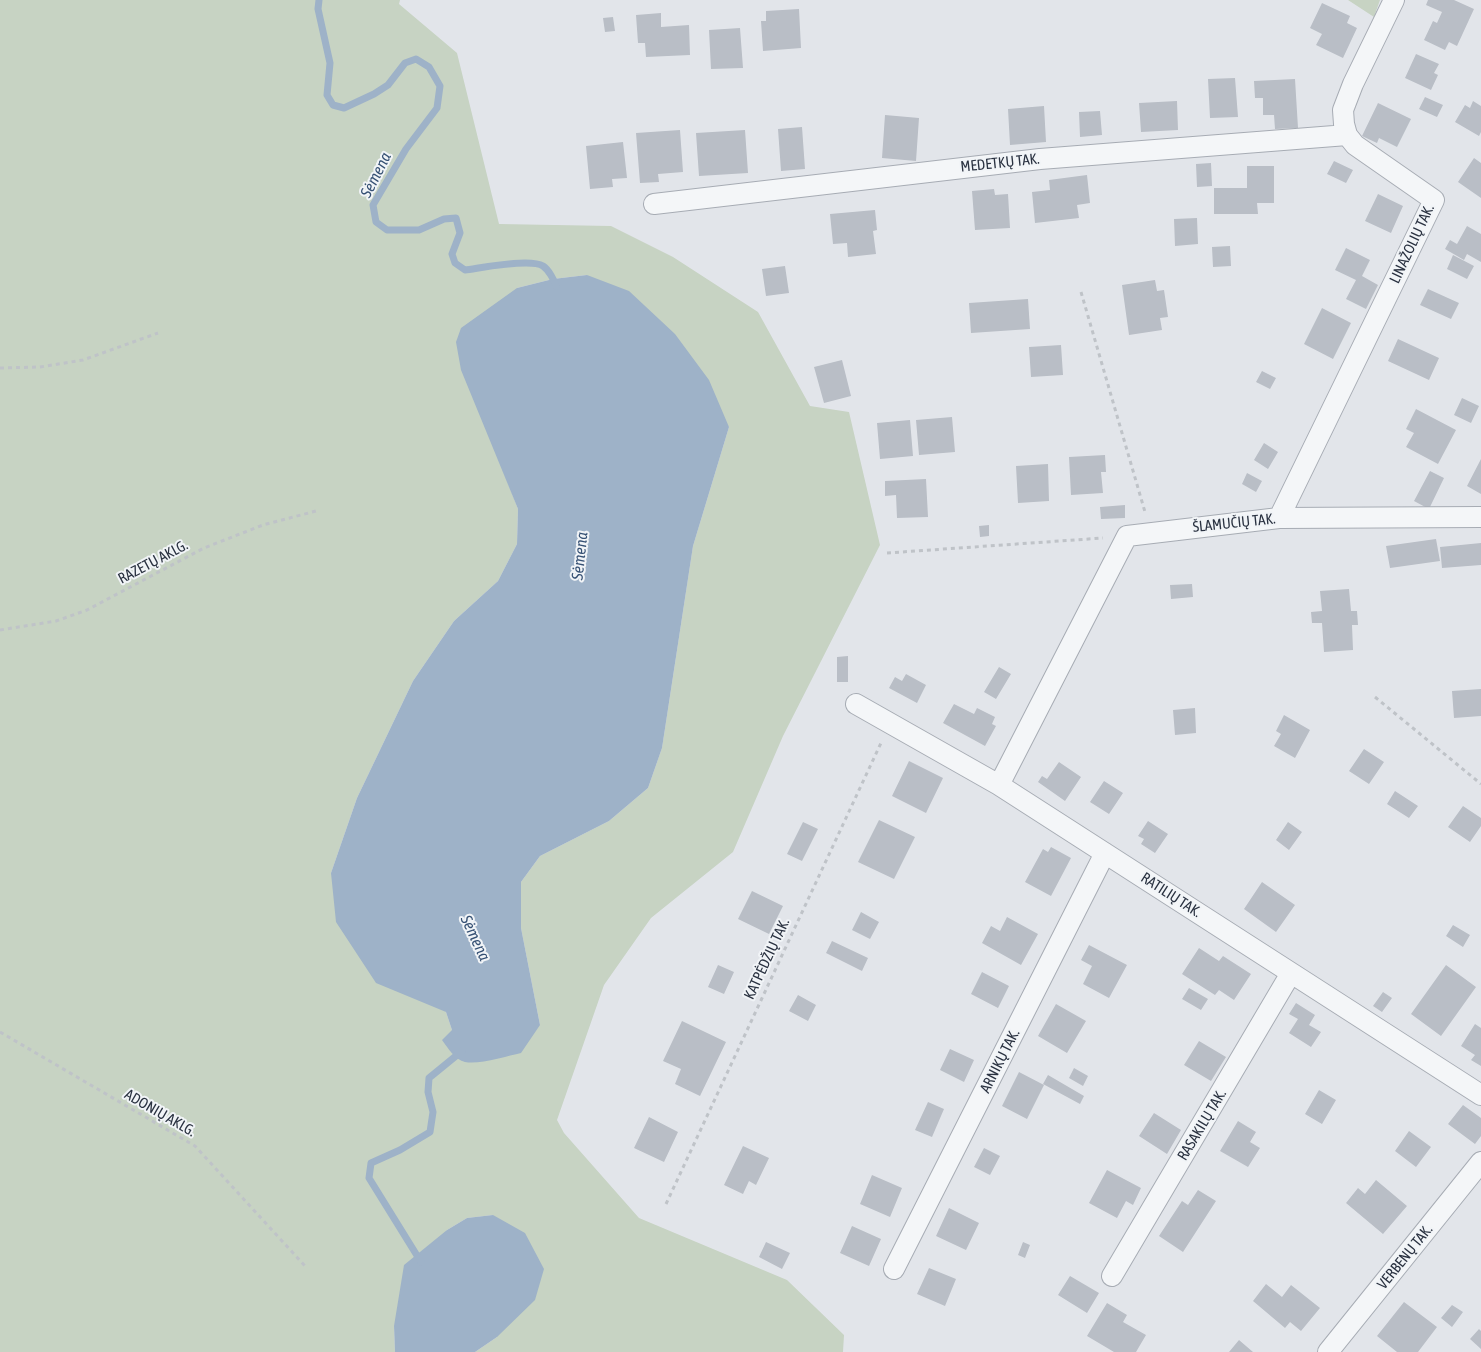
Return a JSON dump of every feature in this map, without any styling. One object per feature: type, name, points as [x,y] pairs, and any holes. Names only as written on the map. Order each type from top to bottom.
[{"type":"street","points":[[1347,135],[1343,110],[1353,84],[1394,0]]},
{"type":"street","name":"MEDETKŲ TAK.","points":[[654,204],[1040,159],[1347,135]]},
{"type":"street","name":"LINAŽOLIŲ TAK.","points":[[1279,518],[1434,200],[1355,145],[1347,135]]},
{"type":"street","name":"ŠLAMUČIŲ TAK.","points":[[1127,536],[1279,518],[1481,517]]},
{"type":"street","points":[[1000,785],[1127,536]]},
{"type":"street","name":"RATILIŲ TAK.","points":[[856,704],[1000,785],[1481,1095]]},
{"type":"street","name":"ARNIKŲ TAK.","points":[[894,1269],[1105,853]]},
{"type":"street","name":"RASAKILŲ TAK.","points":[[1112,1276],[1291,973]]},
{"type":"street","name":"VERBENŲ TAK.","points":[[1328,1352],[1481,1162]]},
{"type":"path","points":[[1081,292],[1150,532]]},
{"type":"path","points":[[0,368],[40,367],[83,360],[158,333]]},
{"type":"path","name":"RAZETŲ AKLG.","points":[[0,630],[56,620],[86,610],[204,548],[263,525],[316,511]]},
{"type":"path","points":[[887,553],[1127,536]]},
{"type":"path","points":[[1375,697],[1481,784]]},
{"type":"path","name":"KATPĖDŽIŲ TAK.","points":[[666,1204],[889,724]]},
{"type":"path","name":"ADONIŲ AKLG.","points":[[0,1032],[195,1146],[305,1266]]},
{"type":"green space","points":[[0,0],[400,0],[399,4],[457,53],[499,224],[611,226],[673,257],[758,312],[810,406],[849,412],[880,545],[783,736],[733,852],[651,918],[604,985],[557,1120],[564,1133],[639,1218],[787,1280],[844,1335],[843,1352],[475,1352],[497,1337],[493,1215],[467,1218],[447,1230],[394,1326],[395,1352],[0,1352]],"holes":[[[587,275],[729,427],[693,546],[662,748],[648,788],[609,821],[540,856],[521,882],[521,928],[540,1025],[452,1030],[446,1012],[331,873],[357,798],[413,681],[454,621],[498,581],[517,544],[518,509],[499,460],[517,288],[553,279]]]},
{"type":"green space","points":[[1348,0],[1380,0],[1374,17]]},
{"type":"water","points":[[587,275],[629,291],[675,334],[709,380],[729,427],[693,546],[662,748],[648,788],[609,821],[540,856],[521,882],[521,928],[540,1025],[521,1053],[471,1063],[461,1061],[449,1050],[442,1040],[452,1030],[446,1012],[376,983],[336,922],[331,873],[357,798],[413,681],[454,621],[498,581],[517,544],[518,509],[461,370],[456,342],[461,328],[517,288],[553,279]]},
{"type":"water","points":[[493,1215],[525,1233],[544,1269],[535,1300],[497,1337],[475,1352],[395,1352],[394,1326],[404,1265],[447,1230],[467,1218]]},
{"type":"building","points":[[1428,0],[1454,0],[1474,9],[1457,46],[1449,42],[1445,50],[1424,40],[1433,21],[1437,23],[1442,12],[1426,5]]},
{"type":"building","points":[[1322,3],[1350,16],[1347,23],[1357,28],[1343,58],[1316,45],[1322,34],[1310,28]]},
{"type":"building","points":[[799,9],[801,48],[763,51],[761,21],[766,21],[766,11]]},
{"type":"building","points":[[661,13],[661,27],[689,25],[690,55],[646,57],[645,43],[638,43],[636,15]]},
{"type":"building","points":[[613,17],[615,31],[605,32],[603,18]]},
{"type":"building","points":[[740,28],[743,68],[711,69],[709,30]]},
{"type":"building","points":[[1416,54],[1439,64],[1434,73],[1438,75],[1431,90],[1405,78]]},
{"type":"building","points":[[1235,78],[1238,117],[1210,118],[1208,79]]},
{"type":"building","points":[[1295,79],[1298,128],[1275,129],[1274,115],[1263,115],[1263,98],[1255,98],[1254,81]]},
{"type":"building","points":[[1425,97],[1443,105],[1437,117],[1419,109]]},
{"type":"building","points":[[1177,101],[1178,130],[1141,132],[1139,103]]},
{"type":"building","points":[[1473,101],[1481,106],[1481,132],[1479,136],[1455,122],[1465,105],[1470,108]]},
{"type":"building","points":[[1378,103],[1411,119],[1397,147],[1379,138],[1377,143],[1362,136]]},
{"type":"building","points":[[1044,106],[1046,142],[1010,145],[1008,109]]},
{"type":"building","points":[[1100,111],[1102,135],[1080,137],[1079,112]]},
{"type":"building","points":[[885,115],[919,118],[916,161],[882,158]]},
{"type":"building","points":[[802,127],[805,169],[781,171],[778,129]]},
{"type":"building","points":[[680,130],[683,172],[658,174],[659,182],[640,183],[636,133]]},
{"type":"building","points":[[745,130],[748,173],[699,176],[696,133]]},
{"type":"building","points":[[623,142],[627,178],[612,179],[613,187],[590,189],[586,146]]},
{"type":"building","points":[[1474,158],[1481,163],[1481,198],[1458,182]]},
{"type":"building","points":[[1334,161],[1353,170],[1346,183],[1327,174]]},
{"type":"building","points":[[1211,163],[1212,186],[1197,187],[1196,164]]},
{"type":"building","points":[[1247,166],[1274,166],[1274,203],[1257,203],[1258,214],[1214,214],[1214,188],[1247,188]]},
{"type":"building","points":[[1087,175],[1090,203],[1077,205],[1079,218],[1035,223],[1032,192],[1050,190],[1049,180]]},
{"type":"building","points":[[994,189],[995,195],[1008,194],[1010,228],[975,230],[972,191]]},
{"type":"building","points":[[1378,194],[1403,206],[1391,233],[1365,221]]},
{"type":"building","points":[[875,210],[877,230],[873,231],[876,254],[848,257],[847,243],[833,244],[830,214]]},
{"type":"building","points":[[1197,218],[1198,244],[1175,246],[1174,219]]},
{"type":"building","points":[[1467,226],[1481,234],[1481,262],[1467,254],[1464,260],[1445,249],[1450,240],[1457,244]]},
{"type":"building","points":[[1230,246],[1231,266],[1213,267],[1212,247]]},
{"type":"building","points":[[1346,248],[1370,260],[1362,276],[1378,285],[1366,309],[1346,299],[1356,280],[1335,270]]},
{"type":"building","points":[[1453,255],[1474,266],[1467,279],[1447,269]]},
{"type":"building","points":[[785,266],[789,293],[766,296],[762,269]]},
{"type":"building","points":[[1155,280],[1157,291],[1164,290],[1168,317],[1160,318],[1162,330],[1129,335],[1122,285]]},
{"type":"building","points":[[1428,289],[1459,303],[1451,319],[1420,305]]},
{"type":"building","points":[[1028,299],[1030,329],[971,333],[969,303]]},
{"type":"building","points":[[1322,308],[1351,323],[1333,359],[1304,344]]},
{"type":"building","points":[[1398,339],[1439,358],[1429,380],[1388,361]]},
{"type":"building","points":[[1061,345],[1063,375],[1031,377],[1029,347]]},
{"type":"building","points":[[842,360],[851,396],[824,403],[814,367]]},
{"type":"building","points":[[1262,371],[1276,378],[1270,389],[1256,382]]},
{"type":"building","points":[[1462,398],[1479,406],[1471,423],[1454,415]]},
{"type":"building","points":[[1416,409],[1456,430],[1438,464],[1406,447],[1414,433],[1406,429]]},
{"type":"building","points":[[952,417],[955,452],[919,455],[916,420]]},
{"type":"building","points":[[910,420],[913,456],[880,459],[877,423]]},
{"type":"building","points":[[1264,443],[1278,452],[1268,469],[1254,460]]},
{"type":"building","points":[[1105,455],[1106,472],[1101,472],[1103,493],[1071,495],[1069,457]]},
{"type":"building","points":[[1481,459],[1481,494],[1467,486]]},
{"type":"building","points":[[1048,464],[1049,501],[1018,503],[1016,466]]},
{"type":"building","points":[[1430,471],[1444,478],[1429,509],[1414,501]]},
{"type":"building","points":[[1247,473],[1262,481],[1256,492],[1242,484]]},
{"type":"building","points":[[926,479],[928,517],[897,518],[896,495],[885,496],[885,481]]},
{"type":"building","points":[[1125,505],[1125,518],[1101,519],[1100,507]]},
{"type":"building","points":[[989,525],[989,536],[980,537],[979,526]]},
{"type":"building","points":[[1436,539],[1440,561],[1390,568],[1386,546]]},
{"type":"building","points":[[1481,543],[1481,565],[1442,568],[1440,547]]},
{"type":"building","points":[[1192,584],[1193,597],[1171,599],[1170,585]]},
{"type":"building","points":[[1349,589],[1351,611],[1357,611],[1358,625],[1352,625],[1353,650],[1324,652],[1322,623],[1312,623],[1311,612],[1322,611],[1320,591]]},
{"type":"building","points":[[848,656],[848,682],[837,682],[837,657]]},
{"type":"building","points":[[999,667],[1011,674],[996,699],[984,692]]},
{"type":"building","points":[[906,674],[926,685],[917,703],[889,688],[895,677],[902,681]]},
{"type":"building","points":[[1481,689],[1481,716],[1454,718],[1452,691]]},
{"type":"building","points":[[954,704],[974,714],[977,708],[995,717],[992,724],[996,726],[985,746],[943,723]]},
{"type":"building","points":[[1195,708],[1196,733],[1175,735],[1173,710]]},
{"type":"building","points":[[1284,715],[1310,730],[1295,758],[1274,746],[1281,734],[1276,731]]},
{"type":"building","points":[[1364,749],[1384,762],[1369,784],[1349,771]]},
{"type":"building","points":[[909,761],[943,778],[926,813],[892,796]]},
{"type":"building","points":[[1059,762],[1081,777],[1065,801],[1038,782],[1042,776],[1047,779]]},
{"type":"building","points":[[1104,781],[1123,793],[1109,814],[1090,802]]},
{"type":"building","points":[[1395,791],[1418,806],[1409,818],[1387,804]]},
{"type":"building","points":[[1463,806],[1481,818],[1481,826],[1470,842],[1448,827]]},
{"type":"building","points":[[879,820],[915,837],[894,879],[858,862]]},
{"type":"building","points":[[1148,821],[1168,834],[1155,853],[1141,844],[1144,839],[1138,836]]},
{"type":"building","points":[[803,822],[818,829],[802,861],[787,854]]},
{"type":"building","points":[[1288,822],[1302,832],[1289,850],[1276,840]]},
{"type":"building","points":[[1051,847],[1071,858],[1051,896],[1025,882],[1043,849],[1048,852]]},
{"type":"building","points":[[1262,882],[1295,905],[1276,932],[1244,909]]},
{"type":"building","points":[[752,891],[783,906],[769,934],[738,919]]},
{"type":"building","points":[[861,912],[879,922],[870,939],[852,930]]},
{"type":"building","points":[[1007,917],[1038,934],[1021,965],[982,943],[991,926],[1000,931]]},
{"type":"building","points":[[1453,925],[1470,935],[1463,947],[1446,936]]},
{"type":"building","points":[[832,941],[868,958],[862,971],[826,953]]},
{"type":"building","points":[[1089,945],[1127,965],[1109,998],[1083,984],[1092,966],[1081,960]]},
{"type":"building","points":[[1199,948],[1219,961],[1223,956],[1251,974],[1234,1000],[1219,990],[1215,995],[1182,974]]},
{"type":"building","points":[[718,965],[734,972],[724,994],[708,987]]},
{"type":"building","points":[[1446,965],[1476,987],[1441,1036],[1411,1014]]},
{"type":"building","points":[[982,972],[1009,986],[998,1008],[971,994]]},
{"type":"building","points":[[1189,988],[1208,999],[1201,1010],[1182,999]]},
{"type":"building","points":[[1383,992],[1392,998],[1382,1012],[1373,1006]]},
{"type":"building","points":[[798,995],[816,1005],[808,1021],[789,1011]]},
{"type":"building","points":[[1296,1003],[1315,1015],[1309,1025],[1321,1032],[1311,1047],[1289,1033],[1298,1019],[1289,1014]]},
{"type":"building","points":[[1056,1004],[1086,1021],[1067,1053],[1038,1036]]},
{"type":"building","points":[[682,1021],[726,1042],[700,1096],[675,1084],[681,1069],[663,1061]]},
{"type":"building","points":[[1475,1024],[1481,1028],[1481,1066],[1471,1060],[1475,1055],[1461,1046]]},
{"type":"building","points":[[1199,1041],[1226,1057],[1211,1081],[1184,1065]]},
{"type":"building","points":[[950,1049],[974,1060],[964,1082],[940,1070]]},
{"type":"building","points":[[1074,1068],[1088,1076],[1083,1086],[1069,1078]]},
{"type":"building","points":[[1019,1072],[1044,1085],[1027,1119],[1002,1106]]},
{"type":"building","points":[[1048,1075],[1084,1096],[1080,1104],[1043,1084]]},
{"type":"building","points":[[1319,1090],[1336,1100],[1322,1124],[1305,1114]]},
{"type":"building","points":[[928,1102],[944,1109],[932,1137],[915,1130]]},
{"type":"building","points":[[1463,1105],[1481,1118],[1481,1136],[1475,1144],[1448,1124]]},
{"type":"building","points":[[1154,1113],[1181,1130],[1167,1154],[1139,1136]]},
{"type":"building","points":[[649,1117],[678,1132],[664,1162],[634,1148]]},
{"type":"building","points":[[1238,1121],[1256,1132],[1250,1142],[1260,1148],[1248,1167],[1220,1151]]},
{"type":"building","points":[[1409,1131],[1431,1147],[1416,1167],[1395,1151]]},
{"type":"building","points":[[743,1146],[769,1158],[756,1185],[749,1181],[743,1194],[724,1185]]},
{"type":"building","points":[[984,1148],[1000,1156],[990,1175],[974,1167]]},
{"type":"building","points":[[1107,1170],[1141,1188],[1133,1205],[1126,1201],[1117,1218],[1089,1203]]},
{"type":"building","points":[[872,1175],[902,1188],[890,1217],[860,1204]]},
{"type":"building","points":[[1376,1180],[1407,1206],[1383,1234],[1346,1203],[1358,1188],[1365,1194]]},
{"type":"building","points":[[1198,1190],[1216,1201],[1183,1252],[1159,1236],[1182,1201],[1188,1205]]},
{"type":"building","points":[[949,1208],[979,1223],[966,1250],[936,1236]]},
{"type":"building","points":[[852,1226],[881,1239],[869,1266],[840,1253]]},
{"type":"building","points":[[766,1242],[790,1253],[782,1269],[759,1257]]},
{"type":"building","points":[[1023,1242],[1030,1245],[1025,1258],[1018,1255]]},
{"type":"building","points":[[929,1268],[956,1279],[945,1306],[917,1294]]},
{"type":"building","points":[[1070,1276],[1099,1293],[1087,1313],[1058,1295]]},
{"type":"building","points":[[1266,1284],[1282,1297],[1291,1285],[1320,1308],[1301,1331],[1290,1322],[1285,1328],[1253,1301]]},
{"type":"building","points":[[1404,1302],[1437,1327],[1418,1352],[1397,1352],[1377,1336]]},
{"type":"building","points":[[1107,1303],[1127,1315],[1123,1322],[1146,1335],[1136,1352],[1114,1352],[1087,1336]]},
{"type":"building","points":[[1452,1305],[1463,1312],[1452,1327],[1441,1318]]},
{"type":"building","points":[[1479,1329],[1481,1331],[1481,1349],[1470,1339]]},
{"type":"building","points":[[1239,1340],[1253,1352],[1229,1352]]},
{"type":"waterway","name":"Sėmena","points":[[319,0],[318,9],[330,63],[327,95],[333,105],[344,108],[374,94],[388,85],[405,63],[416,59],[429,67],[440,86],[437,108],[406,149],[373,205],[376,222],[387,230],[419,230],[444,219],[456,218],[460,233],[452,254],[455,263],[465,270],[517,263],[537,264],[547,270],[556,286]]},
{"type":"waterway","name":"Sėmena","points":[[421,1262],[369,1178],[371,1163],[400,1150],[430,1132],[433,1112],[428,1092],[429,1078],[462,1051]]}]
